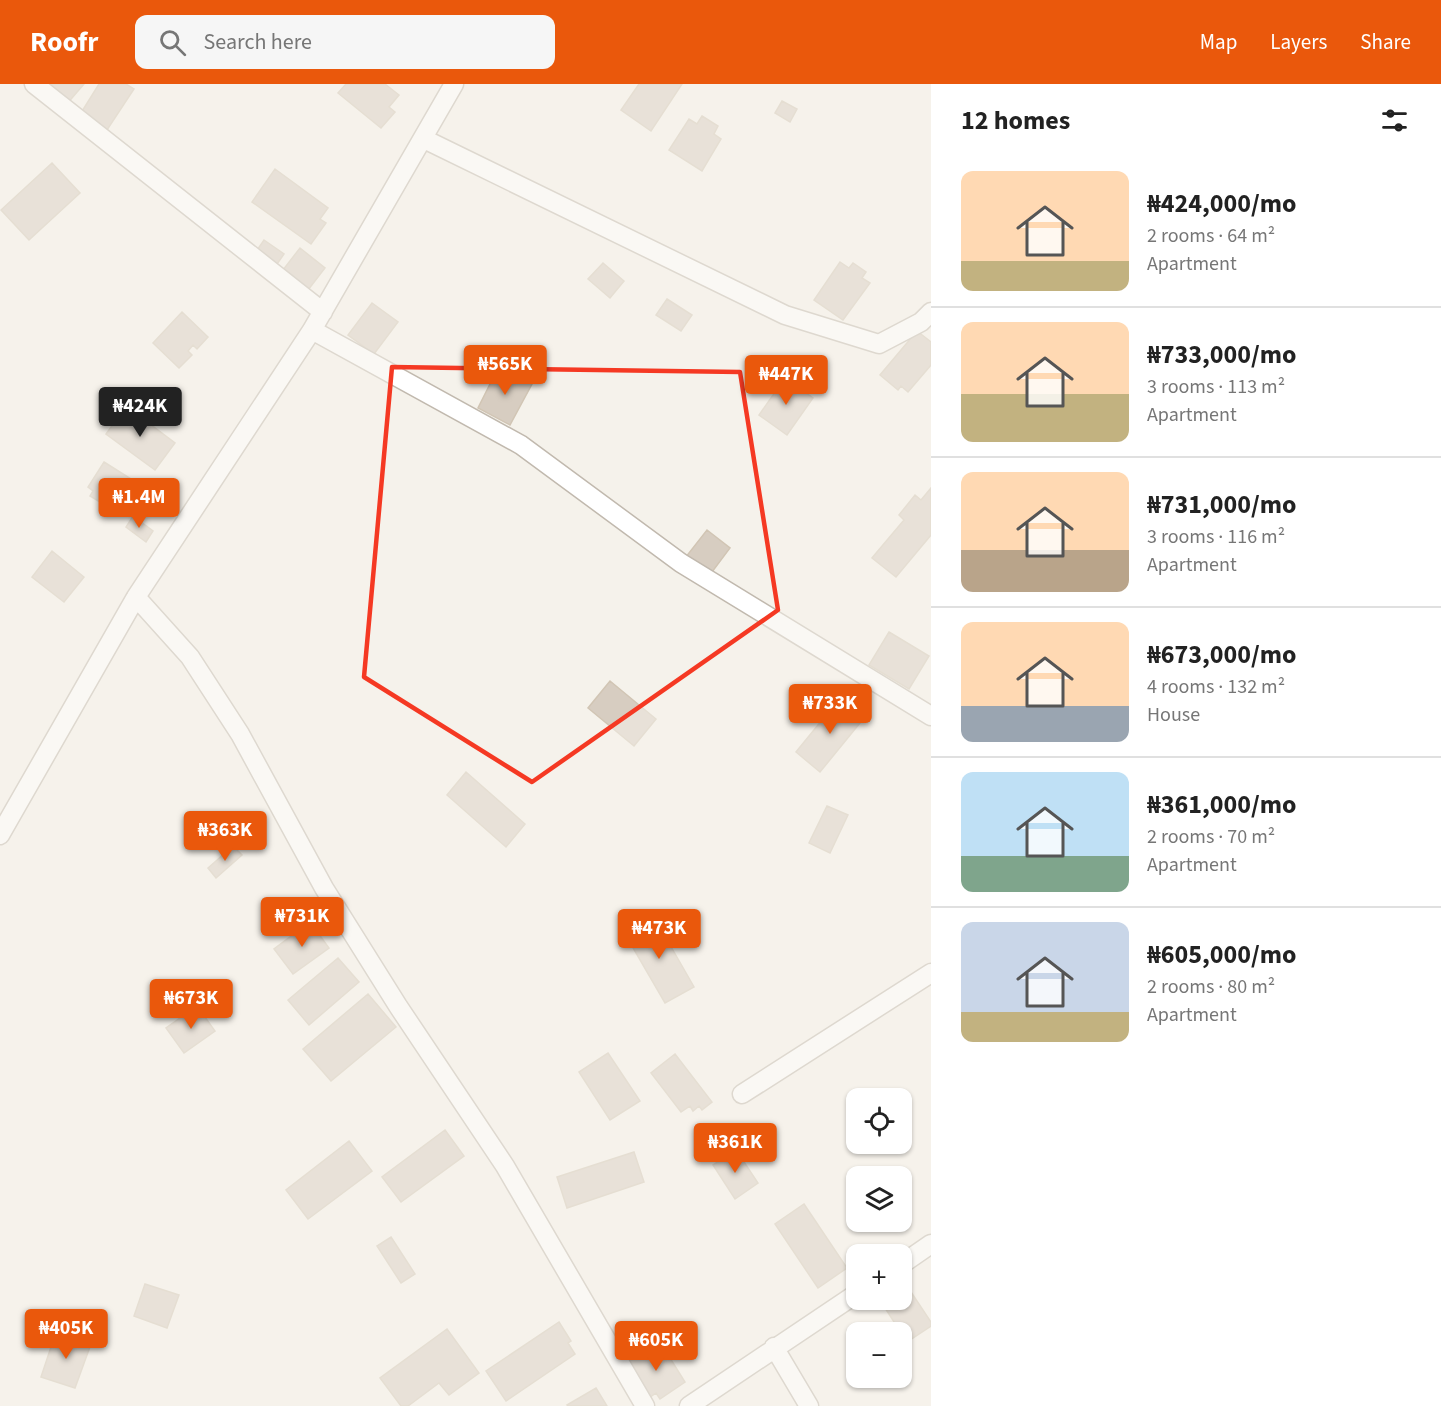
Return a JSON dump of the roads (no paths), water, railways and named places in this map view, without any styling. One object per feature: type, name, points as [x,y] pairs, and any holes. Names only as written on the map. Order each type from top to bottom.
[{"type":"street","points":[[34,84],[323,312]]},
{"type":"street","points":[[0,835],[136,597],[312,330],[454,84]]},
{"type":"street","points":[[424,139],[785,315],[879,344],[921,322],[931,312]]},
{"type":"street","points":[[312,330],[521,445],[681,563],[931,716]]},
{"type":"street","points":[[136,597],[190,657],[240,734],[324,888],[398,1006],[504,1166],[645,1406]]},
{"type":"street","points":[[742,1094],[931,974]]},
{"type":"street","points":[[912,1257],[931,1244]]},
{"type":"street","points":[[689,1406],[846,1300]]},
{"type":"street","points":[[774,1347],[809,1406]]}]
